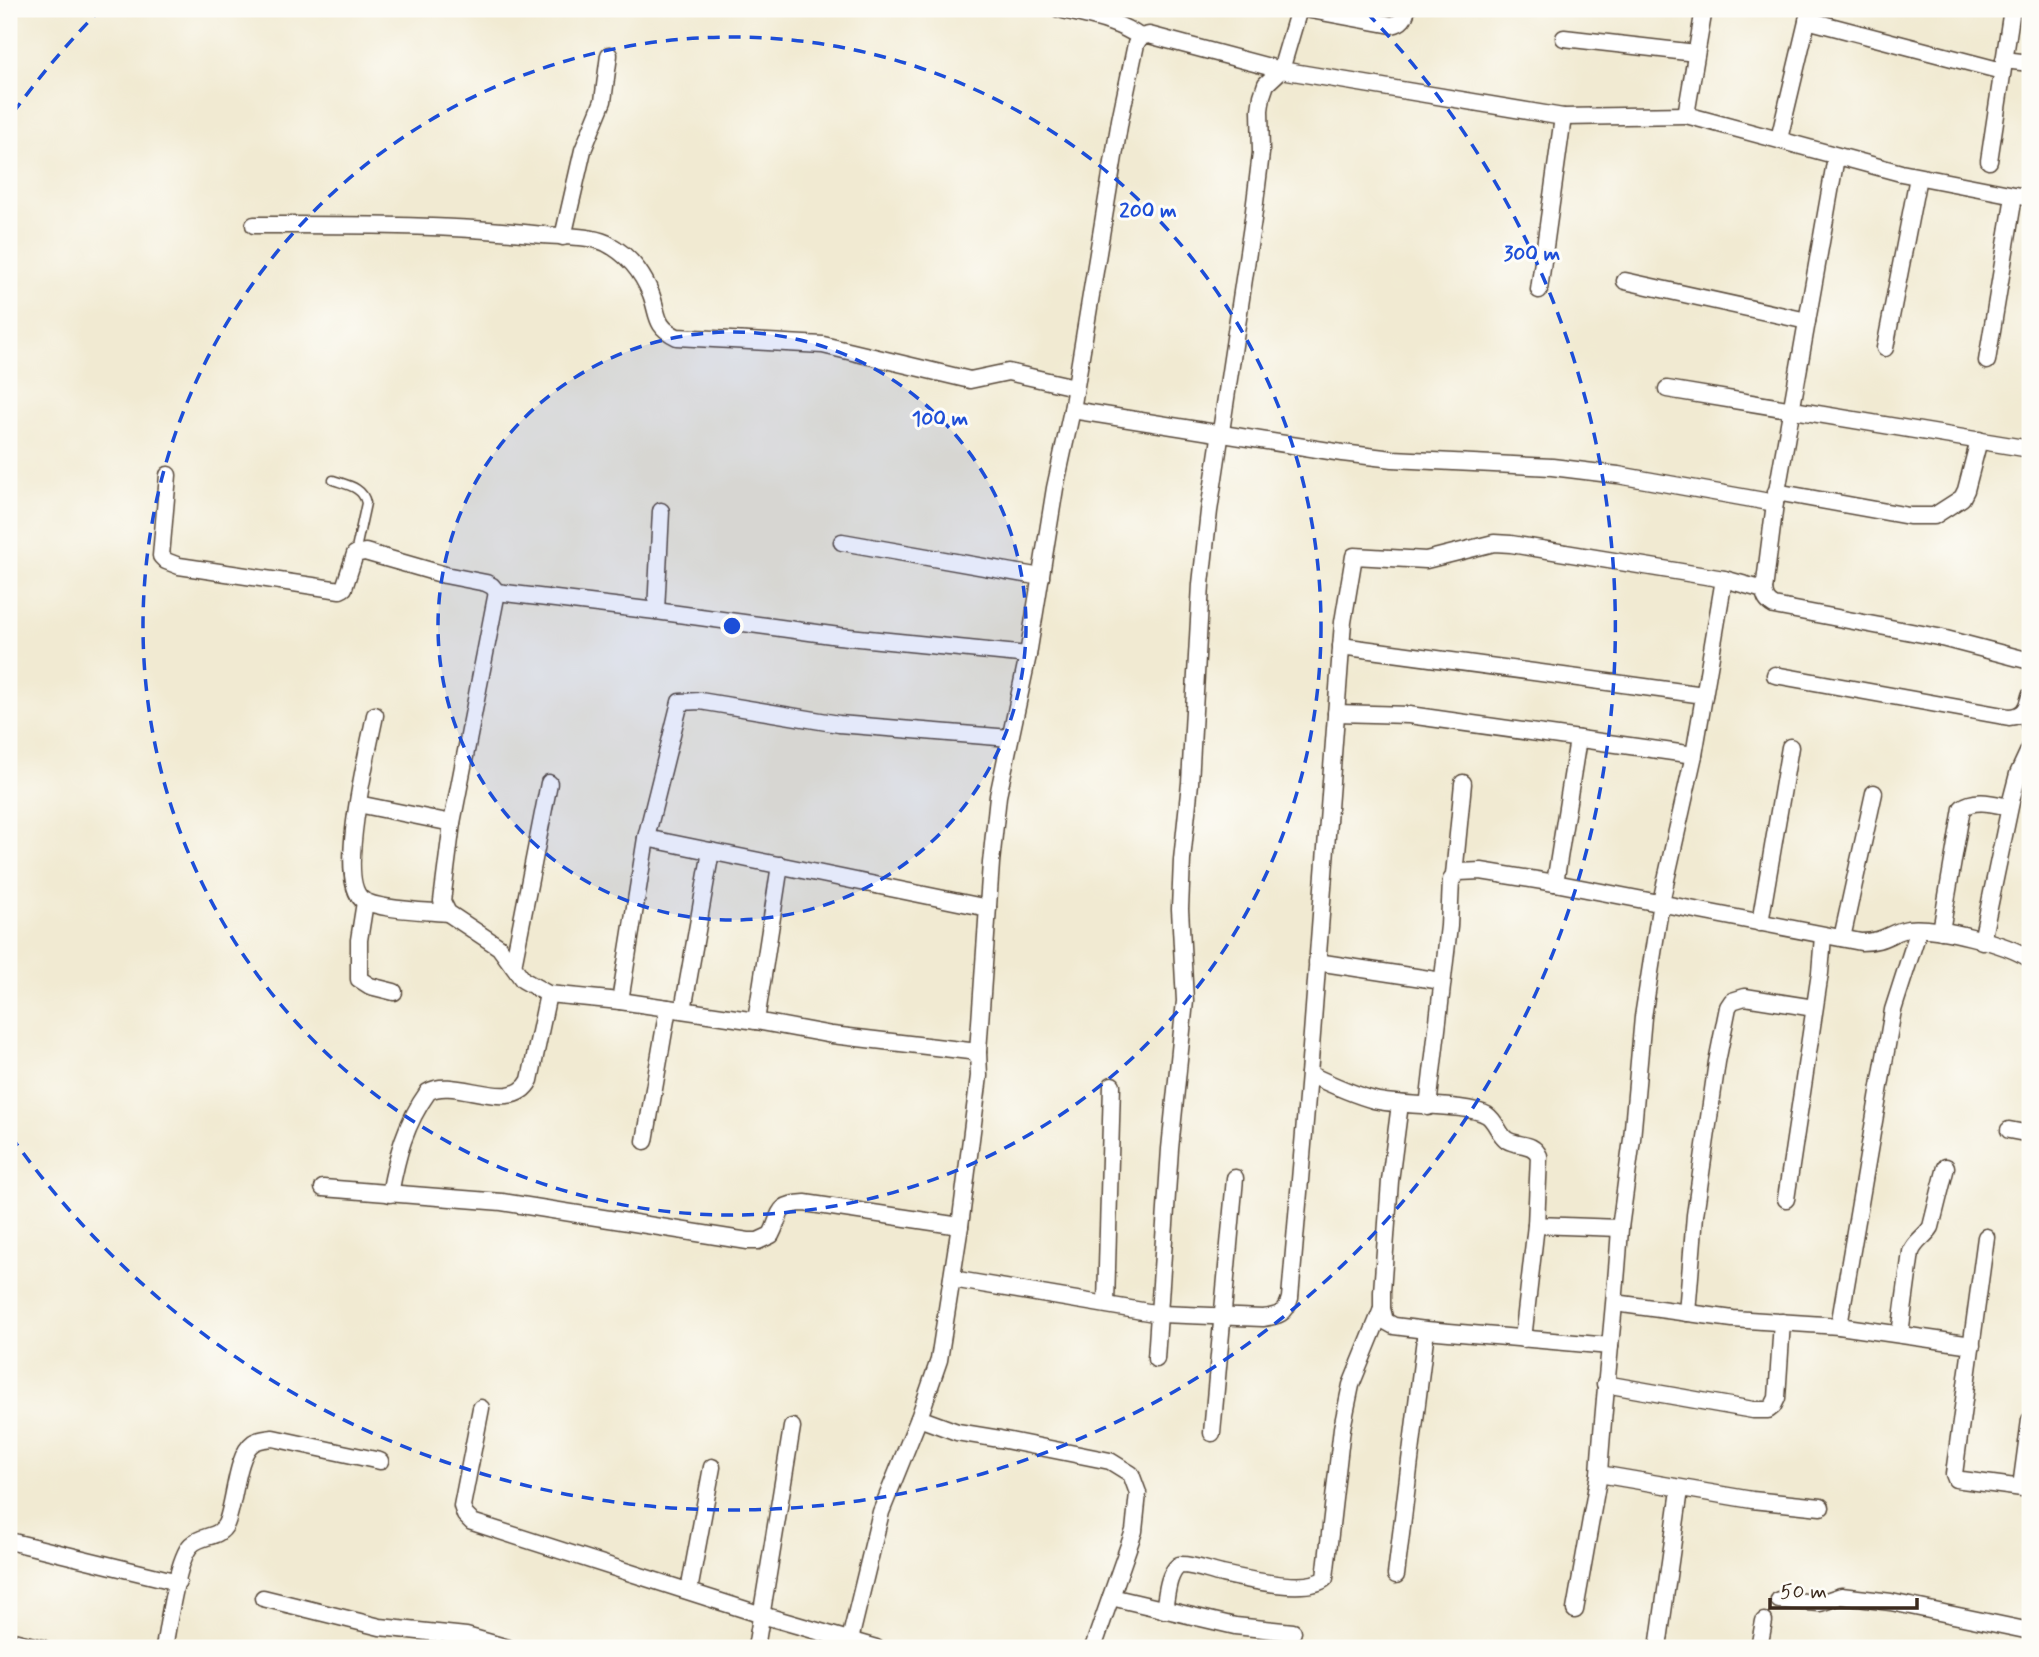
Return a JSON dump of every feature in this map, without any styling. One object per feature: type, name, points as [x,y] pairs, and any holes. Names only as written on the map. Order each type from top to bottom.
[{"type":"street","points":[[1059,9],[1077,11],[1127,27],[1140,37]]},
{"type":"street","points":[[1156,1359],[1170,1149],[1185,1001],[1180,909],[1201,584],[1209,511],[1258,183],[1262,96],[1266,84],[1281,70],[1299,9]]},
{"type":"street","points":[[1305,9],[1392,25],[1399,24],[1405,18],[1407,9]]},
{"type":"street","points":[[1686,115],[1704,9]]},
{"type":"street","points":[[1989,161],[2012,9]]},
{"type":"street","points":[[1779,138],[1808,15],[2003,65],[2030,63]]},
{"type":"street","points":[[1140,37],[1149,35],[1281,70],[1563,117],[1686,115],[1779,138],[1836,157],[1918,177],[2022,197],[1987,361]]},
{"type":"street","points":[[849,1644],[881,1511],[919,1418],[939,1360],[960,1226],[978,1076],[988,908],[999,796],[1028,655],[1055,488],[1072,410],[1120,120],[1133,55],[1140,37]]},
{"type":"street","points":[[1564,38],[1696,54]]},
{"type":"street","points":[[563,237],[583,150],[603,101],[610,55]]},
{"type":"street","points":[[1539,290],[1563,117]]},
{"type":"street","points":[[1836,157],[1775,498],[1764,590],[1768,603],[1938,637],[2030,661]]},
{"type":"street","points":[[1885,348],[1918,177]]},
{"type":"street","points":[[254,225],[444,226],[604,242],[623,253],[639,270],[652,296],[656,316],[664,331],[677,337],[823,345],[970,380],[1008,372],[1075,387]]},
{"type":"street","points":[[1625,281],[1807,321]]},
{"type":"street","points":[[1667,389],[2030,449]]},
{"type":"street","points":[[1072,410],[1342,453],[1552,467],[1909,516],[1934,516],[1962,498],[1979,440]]},
{"type":"street","points":[[169,475],[160,548],[161,556],[166,561],[179,566],[260,577],[333,591],[344,588],[355,554],[365,552],[445,575],[486,583],[497,592],[839,636],[1028,655]]},
{"type":"street","points":[[656,611],[661,511]]},
{"type":"street","points":[[842,542],[1041,577]]},
{"type":"street","points":[[952,1279],[1160,1314],[1278,1316],[1288,1308],[1309,1074],[1341,646],[1354,556],[1426,560],[1494,543],[1511,544],[1724,579],[1764,590]]},
{"type":"street","points":[[1576,1610],[1599,1474],[1620,1228],[1632,1139],[1643,1017],[1661,902],[1694,755],[1724,579]]},
{"type":"street","points":[[448,913],[442,901],[453,823],[497,592]]},
{"type":"street","points":[[1341,646],[1704,695]]},
{"type":"street","points":[[1775,675],[2009,717],[2021,714],[2028,703]]},
{"type":"street","points":[[620,1001],[646,838],[680,702],[688,700],[839,724],[1010,738]]},
{"type":"street","points":[[2028,703],[2030,727]]},
{"type":"street","points":[[1336,713],[1409,716],[1694,755]]},
{"type":"street","points":[[375,715],[351,847],[351,871],[358,896],[365,902],[448,913],[499,947],[523,980],[548,994],[620,1001],[832,1035],[978,1052]]},
{"type":"street","points":[[1555,883],[1578,739]]},
{"type":"street","points":[[1760,923],[1790,747]]},
{"type":"street","points":[[1982,940],[2009,807],[2018,774],[2030,748]]},
{"type":"street","points":[[513,966],[549,783]]},
{"type":"street","points":[[1428,1107],[1463,783]]},
{"type":"street","points":[[1842,938],[1874,793]]},
{"type":"street","points":[[1941,931],[1962,808],[1976,802],[2009,807]]},
{"type":"street","points":[[358,804],[453,823]]},
{"type":"street","points":[[646,838],[988,908]]},
{"type":"street","points":[[645,1141],[711,851]]},
{"type":"street","points":[[756,1021],[780,865]]},
{"type":"street","points":[[1454,875],[1459,872],[1481,871],[1555,883],[1861,942],[1879,941],[1897,932],[1919,929],[1941,931],[2007,947],[2030,958]]},
{"type":"street","points":[[365,902],[357,960],[359,979],[370,986],[394,992]]},
{"type":"street","points":[[1839,1326],[1893,1010],[1919,929]]},
{"type":"street","points":[[1786,1199],[1823,936]]},
{"type":"street","points":[[1317,962],[1442,981]]},
{"type":"street","points":[[390,1194],[397,1151],[428,1092],[444,1086],[478,1093],[502,1094],[520,1092],[526,1088],[548,994]]},
{"type":"street","points":[[1687,1313],[1695,1215],[1717,1062],[1728,1007],[1731,1001],[1745,997],[1814,1008]]},
{"type":"street","points":[[1309,1074],[1374,1100],[1487,1115],[1508,1141],[1536,1149],[1540,1164],[1536,1225],[1523,1339]]},
{"type":"street","points":[[1106,1304],[1112,1085]]},
{"type":"street","points":[[1400,1104],[1390,1181],[1382,1309],[1385,1321],[1394,1326],[1426,1330],[1610,1346]]},
{"type":"street","points":[[2009,1130],[2030,1134]]},
{"type":"street","points":[[1900,1334],[1912,1252],[1916,1242],[1931,1227],[1946,1167]]},
{"type":"street","points":[[1212,1433],[1235,1178]]},
{"type":"street","points":[[323,1188],[502,1202],[748,1241],[758,1241],[771,1235],[783,1208],[790,1204],[805,1203],[960,1226]]},
{"type":"street","points":[[1536,1225],[1620,1228]]},
{"type":"street","points":[[1986,1237],[1954,1477],[2025,1488],[2030,1420]]},
{"type":"street","points":[[1615,1303],[1687,1313],[1839,1326],[1972,1345]]},
{"type":"street","points":[[1164,1610],[1168,1584],[1179,1565],[1278,1584],[1314,1584],[1325,1578],[1342,1428],[1351,1385],[1382,1309]]},
{"type":"street","points":[[1605,1384],[1753,1410],[1768,1410],[1777,1398],[1782,1322]]},
{"type":"street","points":[[1396,1575],[1426,1330]]},
{"type":"street","points":[[481,1408],[462,1506],[465,1515],[472,1522],[849,1644],[876,1648]]},
{"type":"street","points":[[919,1418],[957,1432],[1000,1438],[1110,1461],[1131,1474],[1138,1493],[1134,1531],[1093,1648]]},
{"type":"street","points":[[756,1648],[792,1427]]},
{"type":"street","points":[[164,1648],[178,1582],[189,1547],[225,1527],[243,1460],[250,1445],[260,1439],[273,1438],[380,1461]]},
{"type":"street","points":[[689,1591],[712,1467]]},
{"type":"street","points":[[1599,1474],[1680,1490],[1821,1507]]},
{"type":"street","points":[[1658,1648],[1680,1490]]},
{"type":"street","points":[[9,1541],[178,1582]]},
{"type":"street","points":[[1779,1600],[1820,1603],[1841,1596],[1891,1601],[2030,1631]]},
{"type":"street","points":[[1111,1597],[1235,1626],[1293,1632]]},
{"type":"street","points":[[263,1598],[380,1627],[466,1636],[508,1648]]},
{"type":"street","points":[[1759,1648],[1764,1621]]},
{"type":"street","points":[[9,1640],[42,1648]]},
{"type":"lane","points":[[333,480],[361,491],[365,497],[355,554]]}]
